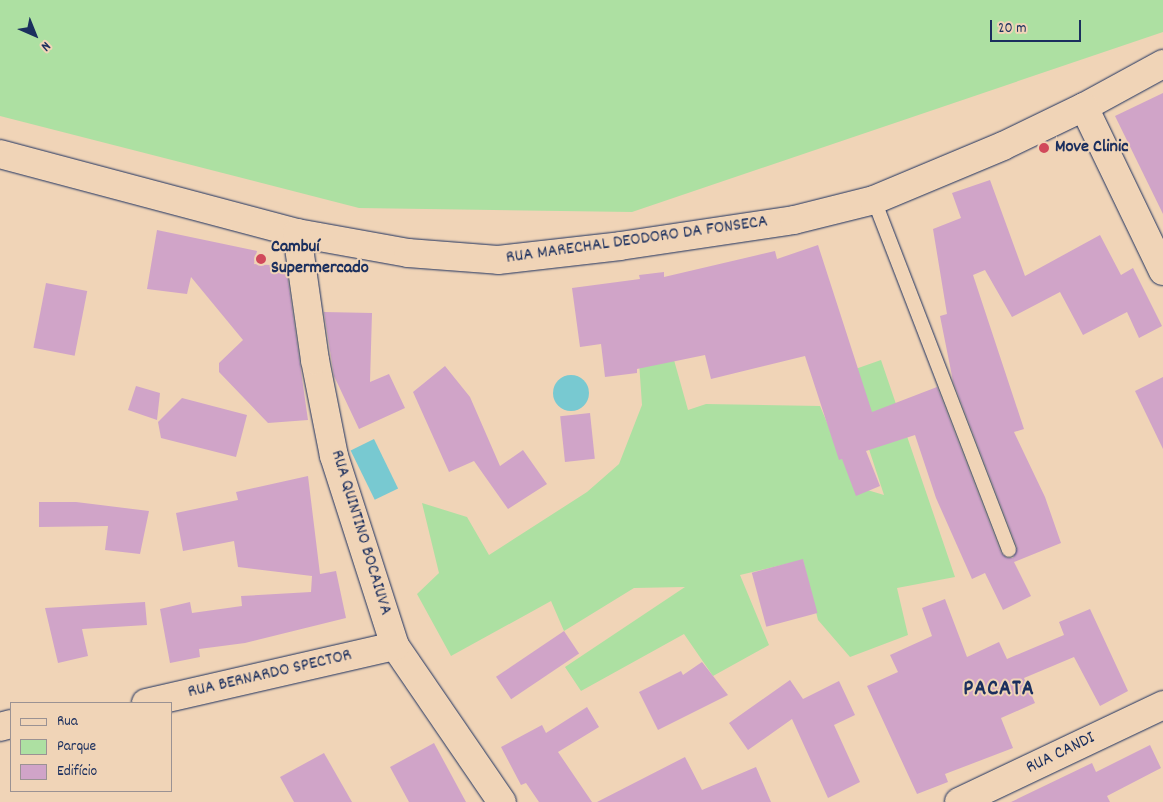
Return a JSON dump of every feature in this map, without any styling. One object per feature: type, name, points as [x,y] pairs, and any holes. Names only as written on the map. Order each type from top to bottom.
[{"type":"street","name":"RUA MARECHAL DEODORO DA FONSECA","points":[[0,154],[297,233],[408,253],[498,260],[620,246],[794,220],[874,200],[1003,146],[1084,108],[1163,64]]},
{"type":"street","points":[[1084,108],[1163,271]]},
{"type":"street","name":"RUA QUINTINO BOCAIUVA","points":[[297,233],[315,360],[334,456],[395,646],[502,802]]},
{"type":"street","name":"RUA BERNARDO SPECTOR","points":[[150,702],[395,646]]},
{"type":"street","name":"RUA CANDI","points":[[972,799],[1163,705]]},
{"type":"lane","points":[[874,200],[1009,550]]},
{"type":"green space","points":[[0,0],[1163,0],[1163,32],[632,212],[359,208],[0,116]]},
{"type":"green space","points":[[674,360],[688,410],[706,404],[820,406],[854,486],[884,495],[844,373],[881,360],[955,577],[897,588],[908,635],[850,657],[818,620],[803,560],[740,575],[769,645],[713,676],[684,634],[581,691],[565,667],[685,587],[634,588],[564,631],[551,601],[451,656],[417,594],[439,573],[422,503],[467,517],[489,555],[587,492],[619,464],[642,405],[639,362]]},
{"type":"water","points":[[571,375],[583,381],[589,393],[583,405],[571,411],[559,405],[553,393],[559,381]]},
{"type":"water","points":[[374,439],[398,488],[375,500],[351,450]]},
{"type":"building","points":[[1163,93],[1163,214],[1115,116]]},
{"type":"building","points":[[990,180],[1025,276],[1100,235],[1121,275],[1133,268],[1162,326],[1139,338],[1127,312],[1083,335],[1060,292],[1012,317],[985,270],[973,275],[1024,429],[1014,432],[1045,497],[1061,543],[1014,562],[1031,596],[1003,610],[985,573],[972,579],[936,498],[915,435],[866,451],[880,486],[856,496],[842,459],[839,460],[805,356],[711,379],[705,355],[637,369],[637,373],[605,377],[601,344],[580,347],[572,288],[640,279],[639,275],[664,272],[664,277],[775,251],[777,259],[818,245],[872,412],[937,387],[1001,553],[1007,558],[1013,558],[1017,547],[953,381],[940,316],[947,314],[933,229],[961,218],[952,193]]},
{"type":"building","points":[[157,230],[257,251],[254,264],[286,266],[308,420],[268,423],[219,372],[219,363],[243,340],[191,277],[187,294],[147,289]]},
{"type":"building","points":[[46,283],[87,291],[75,356],[33,348]]},
{"type":"building","points":[[324,312],[372,313],[370,382],[389,374],[405,408],[359,429],[334,376]]},
{"type":"building","points":[[445,366],[470,397],[500,466],[523,450],[547,484],[508,509],[474,461],[449,472],[413,392]]},
{"type":"building","points":[[1163,377],[1163,449],[1135,391]]},
{"type":"building","points":[[136,386],[160,393],[157,420],[128,410]]},
{"type":"building","points":[[182,398],[247,415],[236,457],[161,438],[158,422]]},
{"type":"building","points":[[590,413],[595,459],[565,462],[560,416]]},
{"type":"building","points":[[308,476],[320,574],[336,571],[346,618],[245,643],[199,649],[200,657],[170,663],[160,609],[190,602],[192,613],[242,606],[241,596],[311,592],[312,576],[238,567],[234,541],[183,551],[176,513],[238,500],[236,492]]},
{"type":"building","points":[[39,502],[76,502],[149,511],[140,554],[105,550],[108,526],[39,527]]},
{"type":"building","points":[[803,559],[817,613],[766,627],[752,573]]},
{"type":"building","points":[[945,599],[967,657],[999,642],[1007,659],[1064,635],[1059,622],[1090,609],[1128,691],[1100,706],[1074,657],[1024,678],[1035,703],[1001,718],[1013,748],[945,774],[948,782],[917,794],[867,686],[898,672],[890,655],[932,636],[922,608]]},
{"type":"building","points":[[145,602],[147,625],[82,629],[88,656],[58,663],[45,608]]},
{"type":"building","points":[[564,631],[579,653],[511,699],[496,677]]},
{"type":"building","points":[[702,662],[728,695],[658,730],[639,692],[681,671],[683,675]]},
{"type":"building","points":[[790,680],[803,699],[839,681],[855,715],[834,725],[860,782],[828,798],[792,719],[748,750],[729,723]]},
{"type":"building","points":[[587,707],[599,727],[558,752],[592,802],[539,802],[526,783],[521,785],[501,747],[542,725],[546,733]]},
{"type":"building","points":[[434,743],[466,802],[409,802],[390,767]]},
{"type":"building","points":[[1150,745],[1161,768],[1107,796],[1110,802],[1011,802],[1092,763],[1096,772]]},
{"type":"building","points":[[324,753],[352,802],[294,802],[280,777]]},
{"type":"building","points":[[685,757],[702,790],[756,767],[771,802],[597,802]]},
{"type":"place","name":"Move Clinic","points":[[1044,148]]},
{"type":"place","name":"Cambuí Supermercado","points":[[261,259]]},
{"type":"district","name":"PACATA","points":[[999,690]]}]
